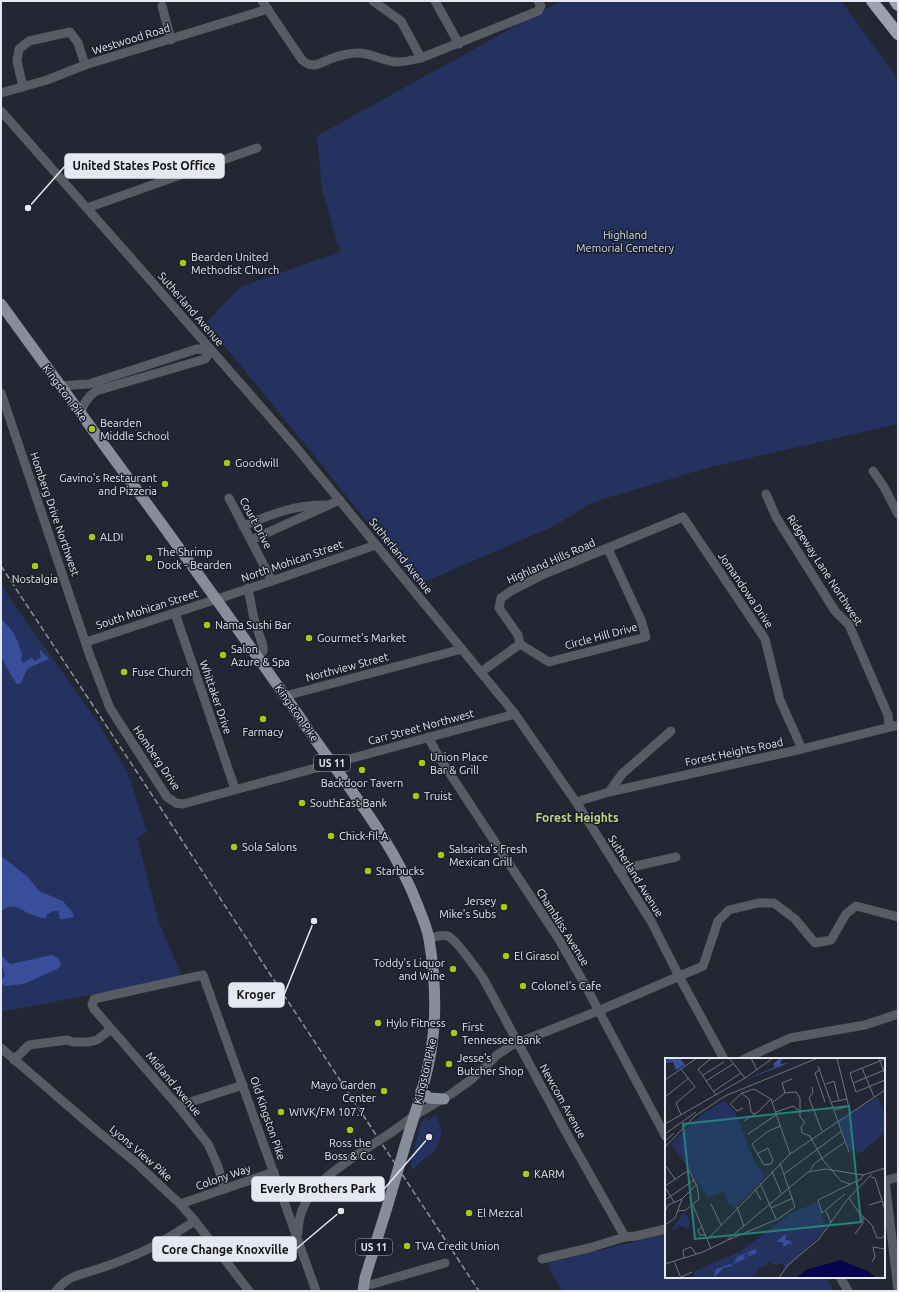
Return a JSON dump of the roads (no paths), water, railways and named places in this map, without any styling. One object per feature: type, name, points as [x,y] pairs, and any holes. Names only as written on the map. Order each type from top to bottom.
[{"type":"highway","points":[[872,1],[898,34]]},
{"type":"highway","points":[[895,1],[898,5]]},
{"type":"main road","name":"Kingston Pike","points":[[1,304],[216,599],[333,763],[390,848],[411,888],[425,925],[434,981],[434,1021],[431,1054],[363,1288]]},
{"type":"main road","points":[[421,1091],[429,1098],[444,1099]]},
{"type":"street","points":[[262,1],[302,60],[312,66],[339,55],[361,53],[396,62],[421,58],[538,12],[539,5]]},
{"type":"street","points":[[373,1],[401,21],[421,58]]},
{"type":"street","points":[[435,1],[459,44]]},
{"type":"street","points":[[162,6],[172,40]]},
{"type":"street","name":"Westwood Road","points":[[1,93],[46,80],[85,65],[172,40],[268,9]]},
{"type":"street","points":[[23,87],[17,61],[19,49],[29,41],[70,32],[78,43],[85,65]]},
{"type":"street","name":"Sutherland Avenue","points":[[1,111],[340,500],[515,714],[576,802],[651,921],[723,1058]]},
{"type":"street","points":[[87,208],[257,148]]},
{"type":"street","points":[[60,386],[89,384],[197,349],[211,351],[205,359],[96,391],[90,395],[80,414]]},
{"type":"street","name":"Homberg Drive Northwest","points":[[1,393],[86,642]]},
{"type":"street","points":[[874,471],[884,486],[898,514]]},
{"type":"street","name":"Ridgeway Lane Northwest","points":[[766,494],[776,517],[835,611],[849,625],[894,726]]},
{"type":"street","name":"Court Drive","points":[[229,498],[272,581]]},
{"type":"street","points":[[251,540],[340,500]]},
{"type":"street","points":[[243,526],[284,510],[308,505],[329,505]]},
{"type":"street","name":"Highland Hills Road","points":[[520,644],[518,635],[499,608],[501,598],[511,590],[683,517]]},
{"type":"street","name":"Jomandowa Drive","points":[[683,517],[765,639],[780,700],[802,749]]},
{"type":"street","name":"North Mohican Street","points":[[216,599],[376,545]]},
{"type":"street","name":"Circle Hill Drive","points":[[520,644],[549,662],[646,636],[641,620],[608,549]]},
{"type":"street","points":[[248,588],[254,619],[263,646],[263,651],[257,657]]},
{"type":"street","name":"South Mohican Street","points":[[86,642],[216,599]]},
{"type":"street","name":"Whittaker Drive","points":[[175,613],[235,789]]},
{"type":"street","name":"Homberg Drive","points":[[86,642],[110,708],[167,797],[176,803],[183,804],[333,763]]},
{"type":"street","points":[[481,672],[520,644]]},
{"type":"street","name":"Northview Street","points":[[285,696],[462,649]]},
{"type":"street","name":"Carr Street Northwest","points":[[333,763],[515,714]]},
{"type":"street","name":"Forest Heights Road","points":[[576,802],[609,792],[802,749],[894,726]]},
{"type":"street","points":[[609,792],[622,774],[671,731]]},
{"type":"street","name":"Chambliss Avenue","points":[[428,737],[439,757],[558,938],[584,983],[665,1135]]},
{"type":"street","points":[[618,870],[676,857]]},
{"type":"street","points":[[298,1239],[298,1224],[306,1202],[312,1192],[331,1172],[414,1116],[444,1099],[472,1079],[497,1055],[517,1043],[598,1011],[703,966],[718,921],[728,910],[758,903],[774,903],[796,919],[815,943],[831,940],[846,914],[856,906],[895,914]]},
{"type":"street","name":"Newcom Avenue","points":[[428,938],[446,936],[453,940],[483,978],[496,1000],[517,1043],[625,1237]]},
{"type":"street","name":"Old Kingston Pike","points":[[93,1002],[96,997],[204,975],[316,1291]]},
{"type":"street","name":"Midland Avenue","points":[[93,1002],[92,1005],[94,1009],[178,1106],[208,1144],[217,1164],[225,1189]]},
{"type":"street","points":[[746,1058],[790,1038],[865,1025],[898,1014]]},
{"type":"street","points":[[14,1060],[29,1045],[67,1040],[73,1042],[89,1042],[97,1040],[111,1029]]},
{"type":"street","name":"Lyons View Pike","points":[[1,1048],[134,1162],[180,1204],[249,1291]]},
{"type":"street","points":[[178,1106],[244,1085]]},
{"type":"street","name":"Colony Way","points":[[180,1204],[274,1172]]},
{"type":"street","points":[[885,1180],[898,1177]]},
{"type":"street","points":[[885,1188],[898,1290]]},
{"type":"street","points":[[287,1207],[294,1211],[306,1202]]},
{"type":"street","points":[[56,1291],[71,1277],[99,1269],[150,1248],[169,1238],[195,1221]]},
{"type":"street","points":[[542,1259],[589,1248],[625,1237],[665,1230]]},
{"type":"street","points":[[363,1288],[445,1263]]},
{"type":"street","points":[[841,1278],[848,1291]]},
{"type":"railway","points":[[1,566],[479,1291]]},
{"type":"place","name":"United States Post Office","points":[[28,208]]},
{"type":"place","name":"Bearden United Methodist Church","points":[[183,263]]},
{"type":"place","name":"Bearden Middle School","points":[[92,429]]},
{"type":"place","name":"Goodwill","points":[[227,463]]},
{"type":"place","name":"Gavino's Restaurant and Pizzeria","points":[[165,484]]},
{"type":"place","name":"ALDI","points":[[92,537]]},
{"type":"place","name":"The Shrimp Dock - Bearden","points":[[149,558]]},
{"type":"place","name":"Nostalgia","points":[[35,566]]},
{"type":"place","name":"Nama Sushi Bar","points":[[207,625]]},
{"type":"place","name":"Gourmet's Market","points":[[309,638]]},
{"type":"place","name":"Salon Azure & Spa","points":[[223,655]]},
{"type":"place","name":"Fuse Church","points":[[124,672]]},
{"type":"place","name":"Farmacy","points":[[263,719]]},
{"type":"place","name":"Union Place Bar & Grill","points":[[422,763]]},
{"type":"place","name":"Backdoor Tavern","points":[[362,770]]},
{"type":"place","name":"Truist","points":[[416,796]]},
{"type":"place","name":"SouthEast Bank","points":[[302,803]]},
{"type":"place","name":"Chick-fil-A","points":[[331,836]]},
{"type":"place","name":"Sola Salons","points":[[234,847]]},
{"type":"place","name":"Salsarita's Fresh Mexican Grill","points":[[441,855]]},
{"type":"place","name":"Starbucks","points":[[368,871]]},
{"type":"place","name":"Jersey Mike's Subs","points":[[504,907]]},
{"type":"place","name":"Kroger","points":[[314,921]]},
{"type":"place","name":"El Girasol","points":[[506,956]]},
{"type":"place","name":"Toddy's Liquor and Wine","points":[[453,969]]},
{"type":"place","name":"Colonel's Cafe","points":[[523,986]]},
{"type":"place","name":"Hylo Fitness","points":[[378,1023]]},
{"type":"place","name":"First Tennessee Bank","points":[[454,1033]]},
{"type":"place","name":"Jesse's Butcher Shop","points":[[449,1064]]},
{"type":"place","name":"Mayo Garden Center","points":[[384,1091]]},
{"type":"place","name":"WIVK/FM 107.7","points":[[281,1112]]},
{"type":"place","name":"Ross the Boss & Co.","points":[[350,1130]]},
{"type":"place","name":"Everly Brothers Park","points":[[429,1137]]},
{"type":"place","name":"KARM","points":[[526,1174]]},
{"type":"place","name":"Core Change Knoxville","points":[[341,1211]]},
{"type":"place","name":"El Mezcal","points":[[469,1213]]},
{"type":"place","name":"TVA Credit Union","points":[[407,1246]]},
{"type":"district","name":"Forest Heights","points":[[577,817]]},
{"type":"park label","name":"Highland Memorial Cemetery","points":[[625,241]]}]
